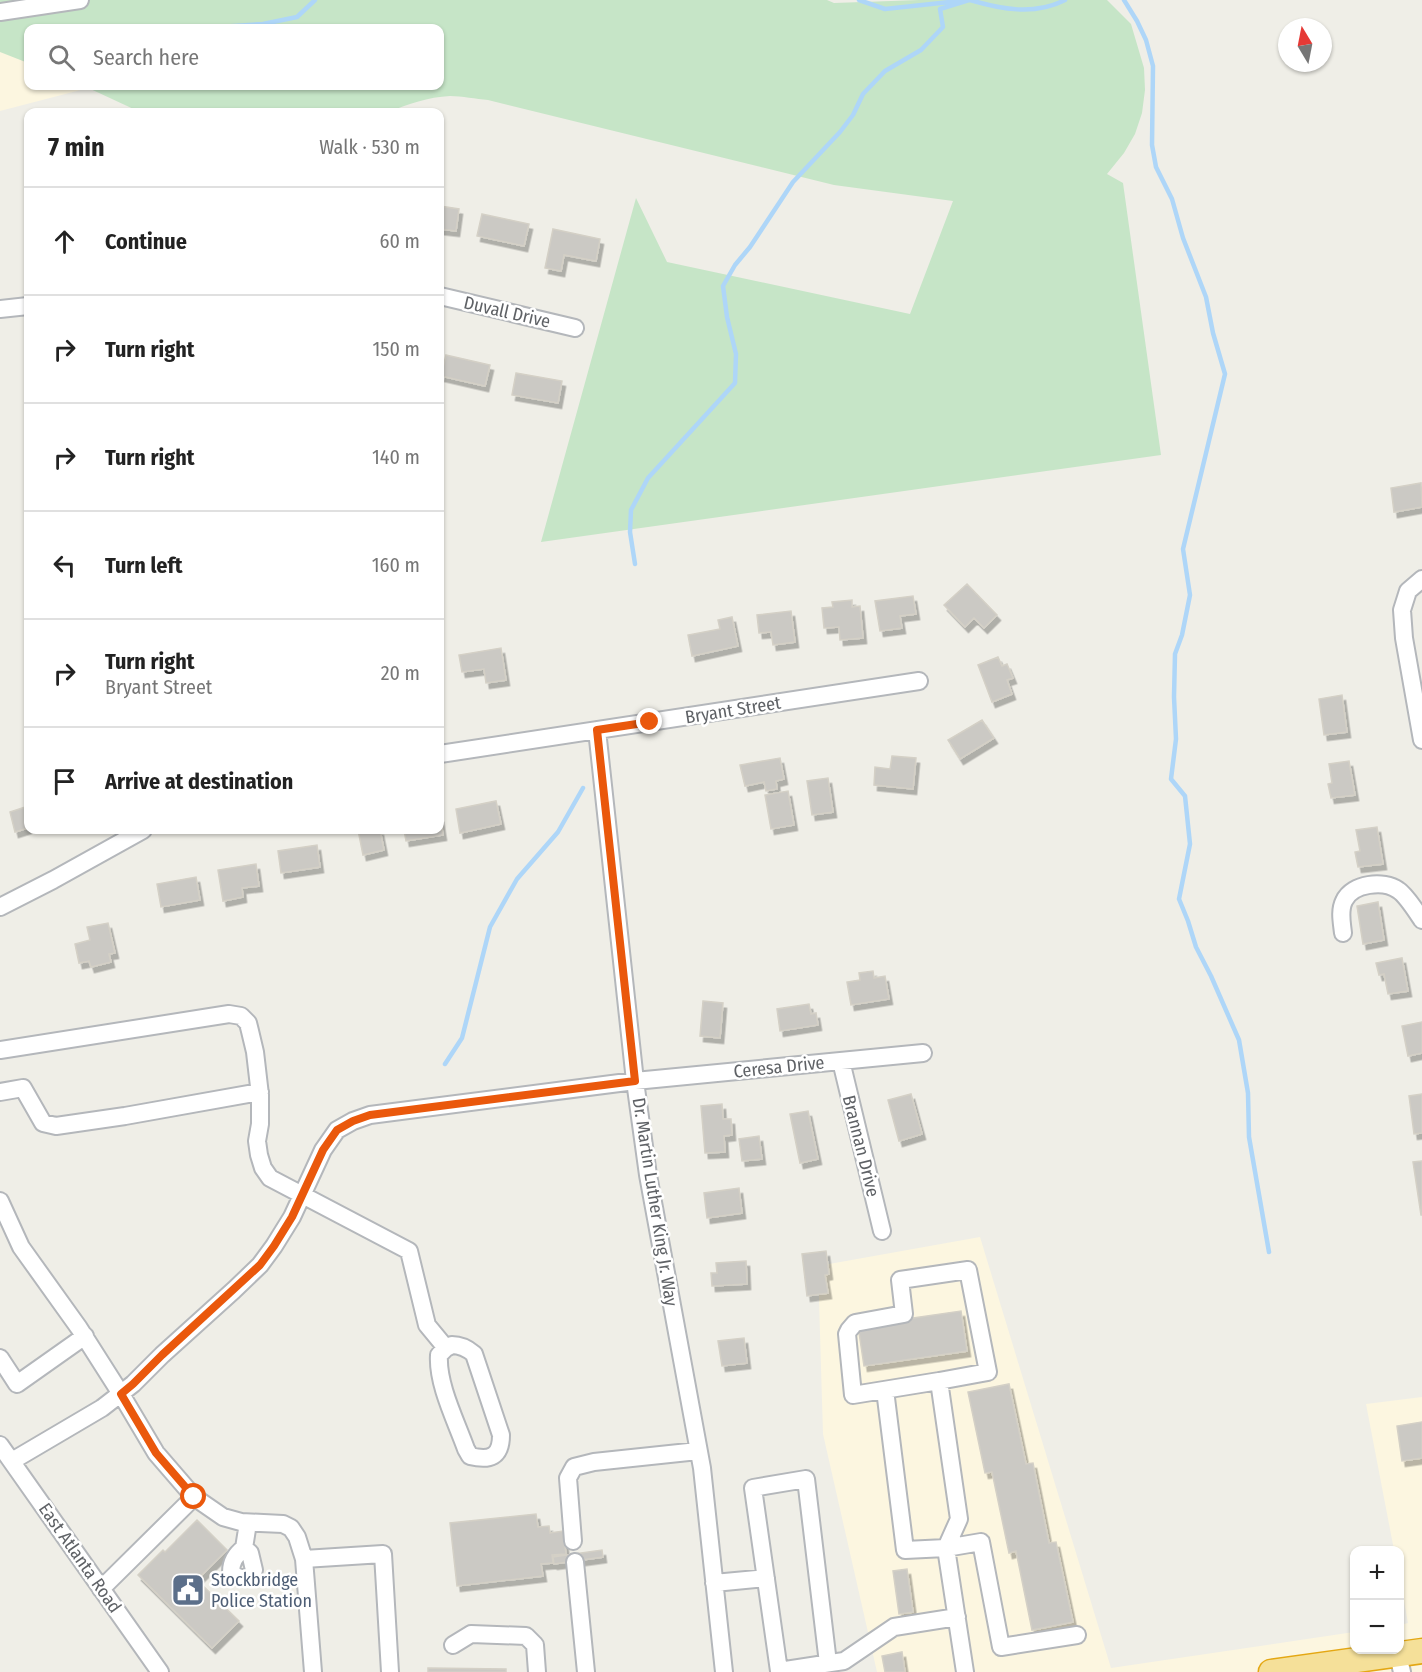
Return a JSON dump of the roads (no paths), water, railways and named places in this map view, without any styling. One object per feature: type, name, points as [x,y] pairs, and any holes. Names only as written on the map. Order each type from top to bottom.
[{"type":"highway","points":[[1271,1672],[1400,1663],[1422,1652]]},
{"type":"street","points":[[0,12],[80,0]]},
{"type":"street","name":"Duvall Drive","points":[[444,297],[575,328]]},
{"type":"street","points":[[0,309],[24,306]]},
{"type":"street","points":[[1422,579],[1408,591],[1402,610],[1404,638],[1422,740]]},
{"type":"street","name":"Bryant Street","points":[[444,753],[919,681]]},
{"type":"street","name":"Dr. Martin Luther King Jr. Way","points":[[597,730],[635,1081],[648,1175],[702,1468],[724,1672]]},
{"type":"street","points":[[0,907],[136,834]]},
{"type":"street","points":[[1342,933],[1341,910],[1345,898],[1357,888],[1383,883],[1400,890],[1422,920]]},
{"type":"street","points":[[0,1050],[229,1014],[241,1016],[248,1023],[255,1052],[261,1124],[257,1141],[263,1168],[270,1178],[409,1251],[427,1325],[446,1348]]},
{"type":"street","name":"Ceresa Drive","points":[[12,1461],[102,1408],[121,1394],[260,1265],[292,1217],[323,1150],[337,1130],[353,1121],[370,1115],[635,1081],[923,1053]]},
{"type":"street","name":"Brannan Drive","points":[[841,1061],[882,1231]]},
{"type":"street","points":[[0,1092],[23,1088],[43,1123],[56,1126],[260,1092]]},
{"type":"street","points":[[0,1201],[21,1247],[85,1336],[156,1453],[194,1497],[223,1517],[248,1523],[283,1524],[291,1528],[297,1537],[304,1559],[313,1672]]},
{"type":"street","points":[[968,1270],[988,1372],[939,1381],[853,1395],[847,1334],[855,1323],[904,1314],[900,1280],[968,1270]]},
{"type":"street","points":[[0,1358],[17,1384],[85,1336]]},
{"type":"street","points":[[459,1345],[474,1354],[501,1436],[501,1448],[497,1454],[478,1458],[470,1456],[466,1449],[438,1367],[439,1355],[446,1348],[459,1345]]},
{"type":"street","points":[[939,1381],[959,1519],[946,1548],[965,1672]]},
{"type":"street","points":[[885,1390],[905,1550],[946,1548],[981,1542],[1001,1647],[1077,1635]]},
{"type":"street","name":"East Atlanta Road","points":[[0,1445],[160,1672]]},
{"type":"street","points":[[573,1541],[568,1478],[574,1467],[594,1462],[698,1451]]},
{"type":"street","points":[[828,1663],[806,1479],[753,1488],[779,1671],[828,1663],[844,1660],[894,1627],[957,1617]]},
{"type":"street","points":[[101,1589],[194,1497]]},
{"type":"street","points":[[244,1548],[248,1523]]},
{"type":"street","points":[[304,1559],[383,1554],[390,1672]]},
{"type":"street","points":[[575,1562],[586,1672]]},
{"type":"street","points":[[714,1583],[766,1578]]},
{"type":"street","points":[[453,1646],[471,1634],[526,1636],[535,1645],[537,1672]]},
{"type":"waterway","points":[[263,24],[297,17],[315,0]]},
{"type":"waterway","points":[[859,0],[885,9],[959,1]]},
{"type":"waterway","points":[[635,564],[630,532],[631,510],[648,478],[735,383],[736,354],[727,317],[723,286],[735,265],[750,247],[793,182],[853,115],[863,94],[885,71],[921,50],[943,27],[940,9],[969,0]]},
{"type":"waterway","points":[[970,0],[1017,9],[1041,8],[1065,0]]},
{"type":"waterway","points":[[1124,0],[1146,40],[1153,66],[1152,145],[1156,167],[1172,199],[1183,238],[1206,297],[1213,333],[1225,374],[1183,549],[1190,595],[1182,635],[1175,654],[1176,739],[1171,779],[1185,796],[1190,844],[1179,899],[1196,947],[1239,1040],[1248,1093],[1249,1137],[1269,1252]]},
{"type":"waterway","points":[[445,1064],[462,1038],[490,927],[517,879],[558,832],[583,788]]},
{"type":"place","name":"Stockbridge Police Station","points":[[188,1590]]}]
